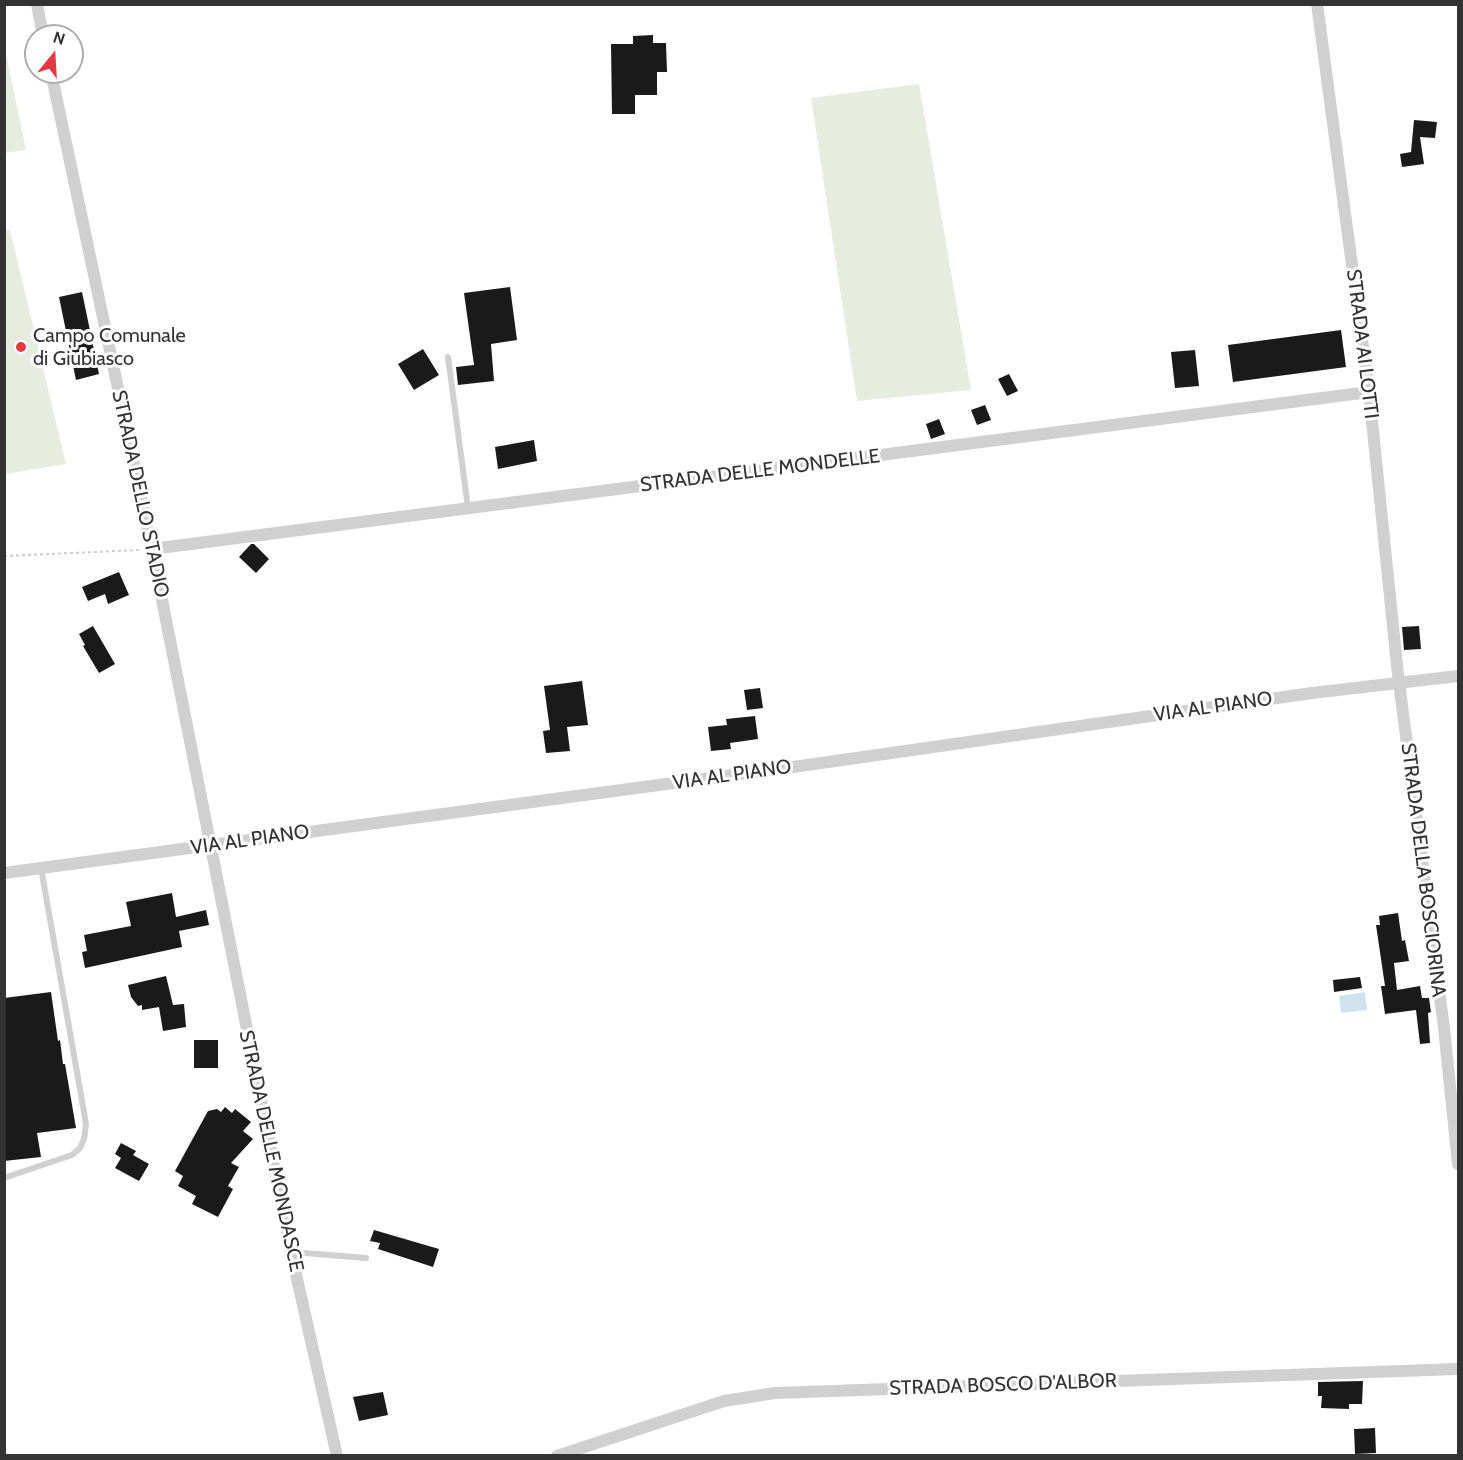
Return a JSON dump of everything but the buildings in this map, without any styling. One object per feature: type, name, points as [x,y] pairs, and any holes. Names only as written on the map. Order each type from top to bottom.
[{"type":"street","points":[[37,4],[41,24]]},
{"type":"street","name":"STRADA AI LOTTI","points":[[1317,4],[1369,392],[1399,684]]},
{"type":"street","name":"STRADA DELLO STADIO","points":[[54,84],[152,549],[210,846]]},
{"type":"street","name":"STRADA DELLE MONDELLE","points":[[152,549],[1369,392]]},
{"type":"street","name":"VIA AL PIANO","points":[[4,873],[800,766],[1312,693],[1458,676]]},
{"type":"street","name":"STRADA DELLA BOSCIORINA","points":[[1399,684],[1444,1028],[1458,1164]]},
{"type":"street","name":"STRADA DELLE MONDASCE","points":[[210,846],[291,1252],[337,1455]]},
{"type":"street","name":"STRADA BOSCO D'ALBOR","points":[[557,1455],[724,1401],[775,1393],[1458,1369]]},
{"type":"lane","points":[[448,357],[468,509]]},
{"type":"lane","points":[[4,1178],[72,1155],[80,1148],[86,1125],[41,868]]},
{"type":"lane","points":[[291,1252],[366,1258]]},
{"type":"path","points":[[4,556],[152,549]]},
{"type":"shaded area","points":[[4,44],[26,150],[5,153],[4,153]]},
{"type":"shaded area","points":[[919,84],[971,390],[857,401],[811,98]]},
{"type":"shaded area","name":"Campo Comunale di Giubiasco","points":[[10,230],[66,464],[5,474],[4,231]]},
{"type":"water","points":[[1365,992],[1367,1010],[1341,1013],[1339,996]]},
{"type":"place","name":"Campo Comunale di Giubiasco","points":[[21,347]]}]
